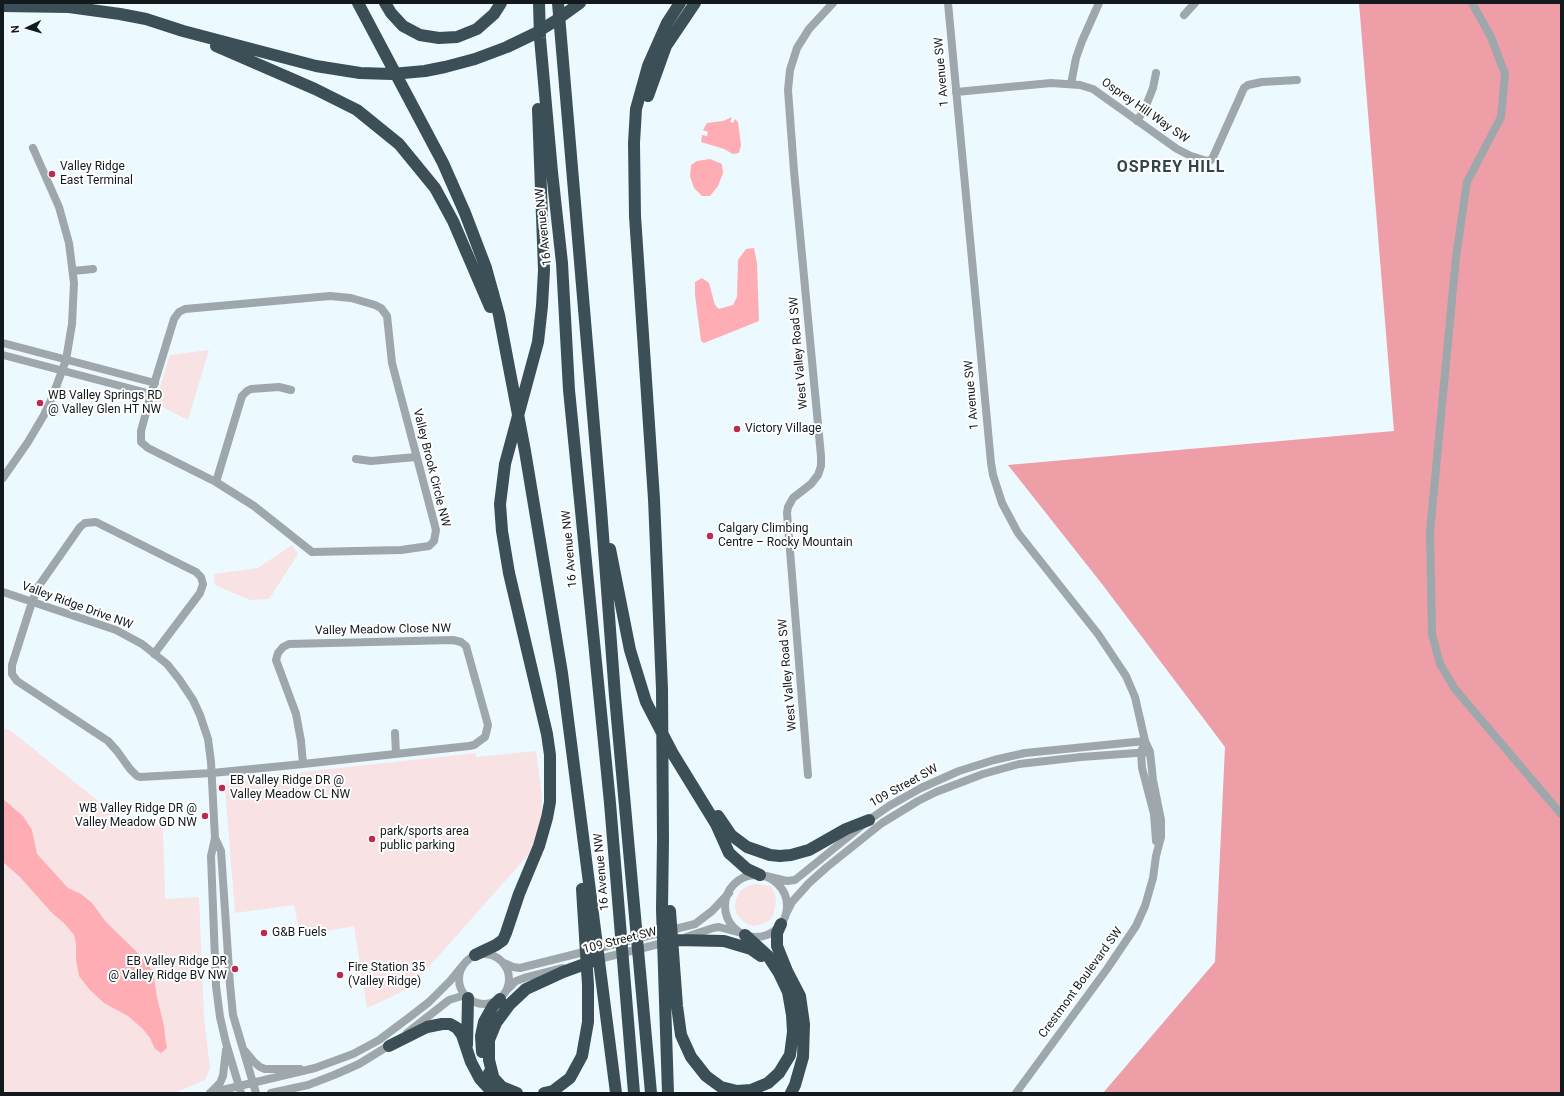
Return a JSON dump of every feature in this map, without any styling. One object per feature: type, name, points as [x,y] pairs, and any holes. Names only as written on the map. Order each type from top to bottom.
[{"type":"highway","points":[[358,3],[443,163],[465,213],[486,268],[499,314],[511,375],[562,673],[580,820],[590,926],[602,984],[616,1093]]},
{"type":"highway","points":[[385,3],[390,13],[403,26],[420,35],[439,38],[457,37],[477,29],[494,14],[501,3]]},
{"type":"highway","name":"16 Avenue NW","points":[[539,3],[543,76],[562,263],[569,390],[610,803],[634,1093]]},
{"type":"highway","points":[[558,3],[615,696],[651,1093]]},
{"type":"highway","points":[[3,6],[69,6],[146,19],[183,31],[316,66],[360,73],[392,74],[425,71],[475,59],[507,47],[539,31],[580,3]]},
{"type":"highway","points":[[668,1093],[668,959],[663,840],[662,689],[654,499],[635,216],[634,143],[636,109],[648,66],[667,23],[680,3]]},
{"type":"highway","points":[[634,143],[649,90],[666,46],[695,3]]},
{"type":"highway","points":[[183,31],[322,92],[357,110],[399,144],[435,188],[453,222],[492,311],[511,375]]},
{"type":"highway","points":[[475,955],[503,940],[519,894],[539,846],[550,802],[550,755],[547,734],[509,573],[502,531],[500,504],[505,464],[538,342],[542,306],[544,270],[538,102],[543,76]]},
{"type":"highway","points":[[600,509],[630,650],[646,702],[673,754],[716,824],[729,853],[747,869],[763,876]]},
{"type":"highway","points":[[694,789],[715,811],[731,835],[748,847],[770,855],[791,855],[809,850],[846,829],[869,820]]},
{"type":"highway","points":[[783,919],[777,933],[777,946],[787,971],[800,996],[804,1024],[803,1057],[795,1085],[791,1093]]},
{"type":"highway","points":[[544,1093],[553,1091],[570,1078],[582,1056],[588,1022],[590,926]]},
{"type":"highway","points":[[668,959],[681,1035],[691,1057],[706,1076],[721,1087],[737,1091],[751,1090],[768,1083],[779,1073],[790,1055],[793,1032],[788,992],[779,974],[768,956],[743,934]]},
{"type":"highway","points":[[676,940],[724,941],[739,945],[758,953],[779,974]]},
{"type":"highway","points":[[494,1080],[489,1060],[489,1040],[496,1023],[510,1004],[526,989],[563,972],[595,960]]},
{"type":"highway","points":[[466,996],[467,1050]]},
{"type":"highway","points":[[500,999],[493,1006],[484,1022],[481,1036],[484,1060],[487,1071],[494,1080],[502,1087],[517,1093]]},
{"type":"highway","points":[[389,1046],[428,1027],[450,1024],[457,1028],[462,1035],[480,1079],[493,1093]]},
{"type":"street","name":"West Valley Road SW","points":[[808,774],[787,513],[788,507],[793,498],[811,484],[818,475],[821,466],[821,456],[792,148],[788,90],[790,70],[794,56],[802,39],[809,29],[833,3]]},
{"type":"street","name":"1 Avenue SW","points":[[948,3],[991,463],[997,488],[1009,519],[1018,533],[1098,634],[1120,665],[1135,697],[1145,741]]},
{"type":"street","points":[[1071,84],[1076,58],[1082,41],[1100,3]]},
{"type":"street","points":[[1184,15],[1195,3]]},
{"type":"street","points":[[1472,3],[1491,37],[1505,74],[1501,117],[1467,182],[1456,257],[1430,532],[1432,634],[1440,664],[1455,689],[1561,814]]},
{"type":"street","points":[[1137,121],[1146,108],[1153,88],[1156,73]]},
{"type":"street","name":"Osprey Hill Way SW","points":[[956,92],[1051,83],[1071,84],[1093,89],[1177,149],[1191,156],[1208,161],[1211,160],[1214,155],[1244,88],[1248,85],[1262,82],[1297,80]]},
{"type":"street","points":[[3,478],[28,442],[44,415],[63,371],[74,309],[73,271],[69,243],[60,212],[33,148]]},
{"type":"street","points":[[73,271],[93,269]]},
{"type":"street","name":"Valley Brook Circle NW","points":[[319,297],[351,298],[382,308],[387,316],[392,363],[436,530],[434,541],[429,546],[424,547],[380,551],[312,552],[254,506],[216,482],[148,448],[143,444],[140,434],[151,394],[174,319],[176,314],[182,310],[319,297]]},
{"type":"street","points":[[3,343],[155,383]]},
{"type":"street","points":[[3,355],[151,394]]},
{"type":"street","points":[[216,482],[242,396],[247,391],[252,389],[280,387],[291,390]]},
{"type":"street","points":[[356,459],[371,461],[416,457]]},
{"type":"street","points":[[32,602],[38,587],[80,527],[85,523],[96,522],[196,572],[202,579],[203,584],[200,593],[154,654]]},
{"type":"street","name":"Valley Ridge Drive NW","points":[[3,592],[116,630],[129,636],[166,664],[179,679],[198,710],[208,739],[212,774],[215,838],[211,856],[215,971],[219,1006],[226,1043],[240,1089]]},
{"type":"street","name":"Valley Meadow Close NW","points":[[32,602],[12,665],[12,674],[17,681],[108,741],[136,776],[140,777],[212,774],[469,746],[478,743],[485,737],[488,729],[466,646],[461,642],[453,640],[289,644],[283,647],[278,653],[276,660],[294,706],[299,729],[303,764]]},
{"type":"street","points":[[395,733],[396,754]]},
{"type":"street","name":"Crestmont Boulevard SW","points":[[1016,1093],[1130,936],[1145,906],[1153,878],[1156,856],[1161,837],[1161,820],[1153,780],[1150,752],[1145,741]]},
{"type":"street","name":"Crestmont Boulevard SW","points":[[1145,741],[1141,752],[1142,768],[1155,823],[1156,856]]},
{"type":"street","name":"109 Street SW","points":[[763,876],[787,881],[795,880],[869,820],[889,806],[921,788],[959,771],[1013,755],[1050,749],[1145,741]]},
{"type":"street","name":"109 Street SW","points":[[783,919],[792,902],[809,883],[827,867],[882,824],[918,801],[936,792],[983,774],[1019,764],[1066,758],[1150,752]]},
{"type":"street","name":"Valley Ridge Drive NW","points":[[215,838],[221,851],[231,1002],[234,1021],[256,1093]]},
{"type":"street","points":[[763,876],[776,882],[783,891],[787,902],[783,919],[773,932],[762,936],[743,934],[732,925],[727,915],[726,904],[729,892],[735,884],[744,878],[763,876]]},
{"type":"street","name":"109 Street SW","points":[[504,963],[520,968],[695,924],[712,911],[729,892]]},
{"type":"street","name":"109 Street SW","points":[[508,989],[516,981],[527,977],[699,934],[713,928],[724,927],[743,934]]},
{"type":"street","points":[[210,1093],[240,1089],[253,1083],[315,1068],[353,1054],[379,1040],[429,1002],[450,981],[464,964],[475,955],[494,955],[504,963],[510,976],[508,989],[500,999],[489,1004],[478,1003],[466,996],[461,989],[459,976],[464,964]]},
{"type":"street","points":[[271,1093],[282,1092],[308,1085],[359,1064],[389,1046],[449,1000],[466,996]]},
{"type":"street","points":[[210,1093],[220,1083],[223,1076],[226,1043]]},
{"type":"street","points":[[241,1045],[254,1062],[260,1067],[283,1069],[315,1068]]},
{"type":"shaded area","points":[[1359,3],[1561,3],[1561,1093],[1103,1093],[1215,962],[1225,747],[1102,584],[1008,465],[1394,431]]},
{"type":"shaded area","points":[[732,117],[730,122],[733,123],[735,119],[738,122],[741,145],[739,153],[733,154],[724,149],[701,142],[702,135],[707,136],[708,132],[703,130],[707,123],[723,121]]},
{"type":"shaded area","points":[[710,159],[722,164],[723,173],[718,186],[710,196],[702,196],[694,188],[690,176],[691,165],[697,161]]},
{"type":"shaded area","points":[[754,248],[757,263],[759,321],[704,343],[701,341],[695,295],[695,282],[702,278],[709,283],[715,305],[719,309],[733,305],[737,297],[738,260],[746,249]]},
{"type":"shaded area","points":[[209,350],[188,420],[155,403],[170,355]]},
{"type":"shaded area","points":[[292,545],[298,554],[269,599],[250,600],[215,585],[214,574],[258,568]]},
{"type":"shaded area","points":[[3,728],[10,730],[128,825],[163,823],[165,899],[199,897],[204,1018],[210,1068],[205,1080],[174,1093],[3,1093]]},
{"type":"shaded area","points":[[536,751],[542,797],[541,828],[528,855],[410,988],[367,1008],[354,926],[300,936],[294,905],[235,913],[225,788],[229,780],[476,753],[476,757]]},
{"type":"shaded area","points":[[3,799],[23,816],[32,830],[37,854],[68,888],[81,894],[92,903],[106,922],[144,959],[153,972],[167,1048],[161,1053],[155,1049],[150,1038],[142,1028],[128,1016],[104,1003],[90,990],[79,976],[74,935],[20,877],[3,862]]},
{"type":"shaded area","points":[[757,884],[771,886],[775,894],[776,902],[773,916],[770,920],[763,924],[754,926],[747,924],[741,919],[736,913],[735,906],[736,899],[741,890],[750,885]]},
{"type":"place","name":"Valley Ridge East Terminal","points":[[52,174]]},
{"type":"place","name":"WB Valley Springs RD @ Valley Glen HT NW","points":[[40,403]]},
{"type":"place","name":"Victory Village","points":[[737,429]]},
{"type":"place","name":"Calgary Climbing Centre – Rocky Mountain","points":[[710,536]]},
{"type":"place","name":"EB Valley Ridge DR @ Valley Meadow CL NW","points":[[222,788]]},
{"type":"place","name":"WB Valley Ridge DR @ Valley Meadow GD NW","points":[[205,816]]},
{"type":"place","name":"park/sports area public parking","points":[[372,839]]},
{"type":"place","name":"G&B Fuels","points":[[264,933]]},
{"type":"place","name":"EB Valley Ridge DR @ Valley Ridge BV NW","points":[[235,969]]},
{"type":"place","name":"Fire Station 35 (Valley Ridge)","points":[[340,975]]},
{"type":"district","name":"OSPREY HILL","points":[[1171,168]]}]
